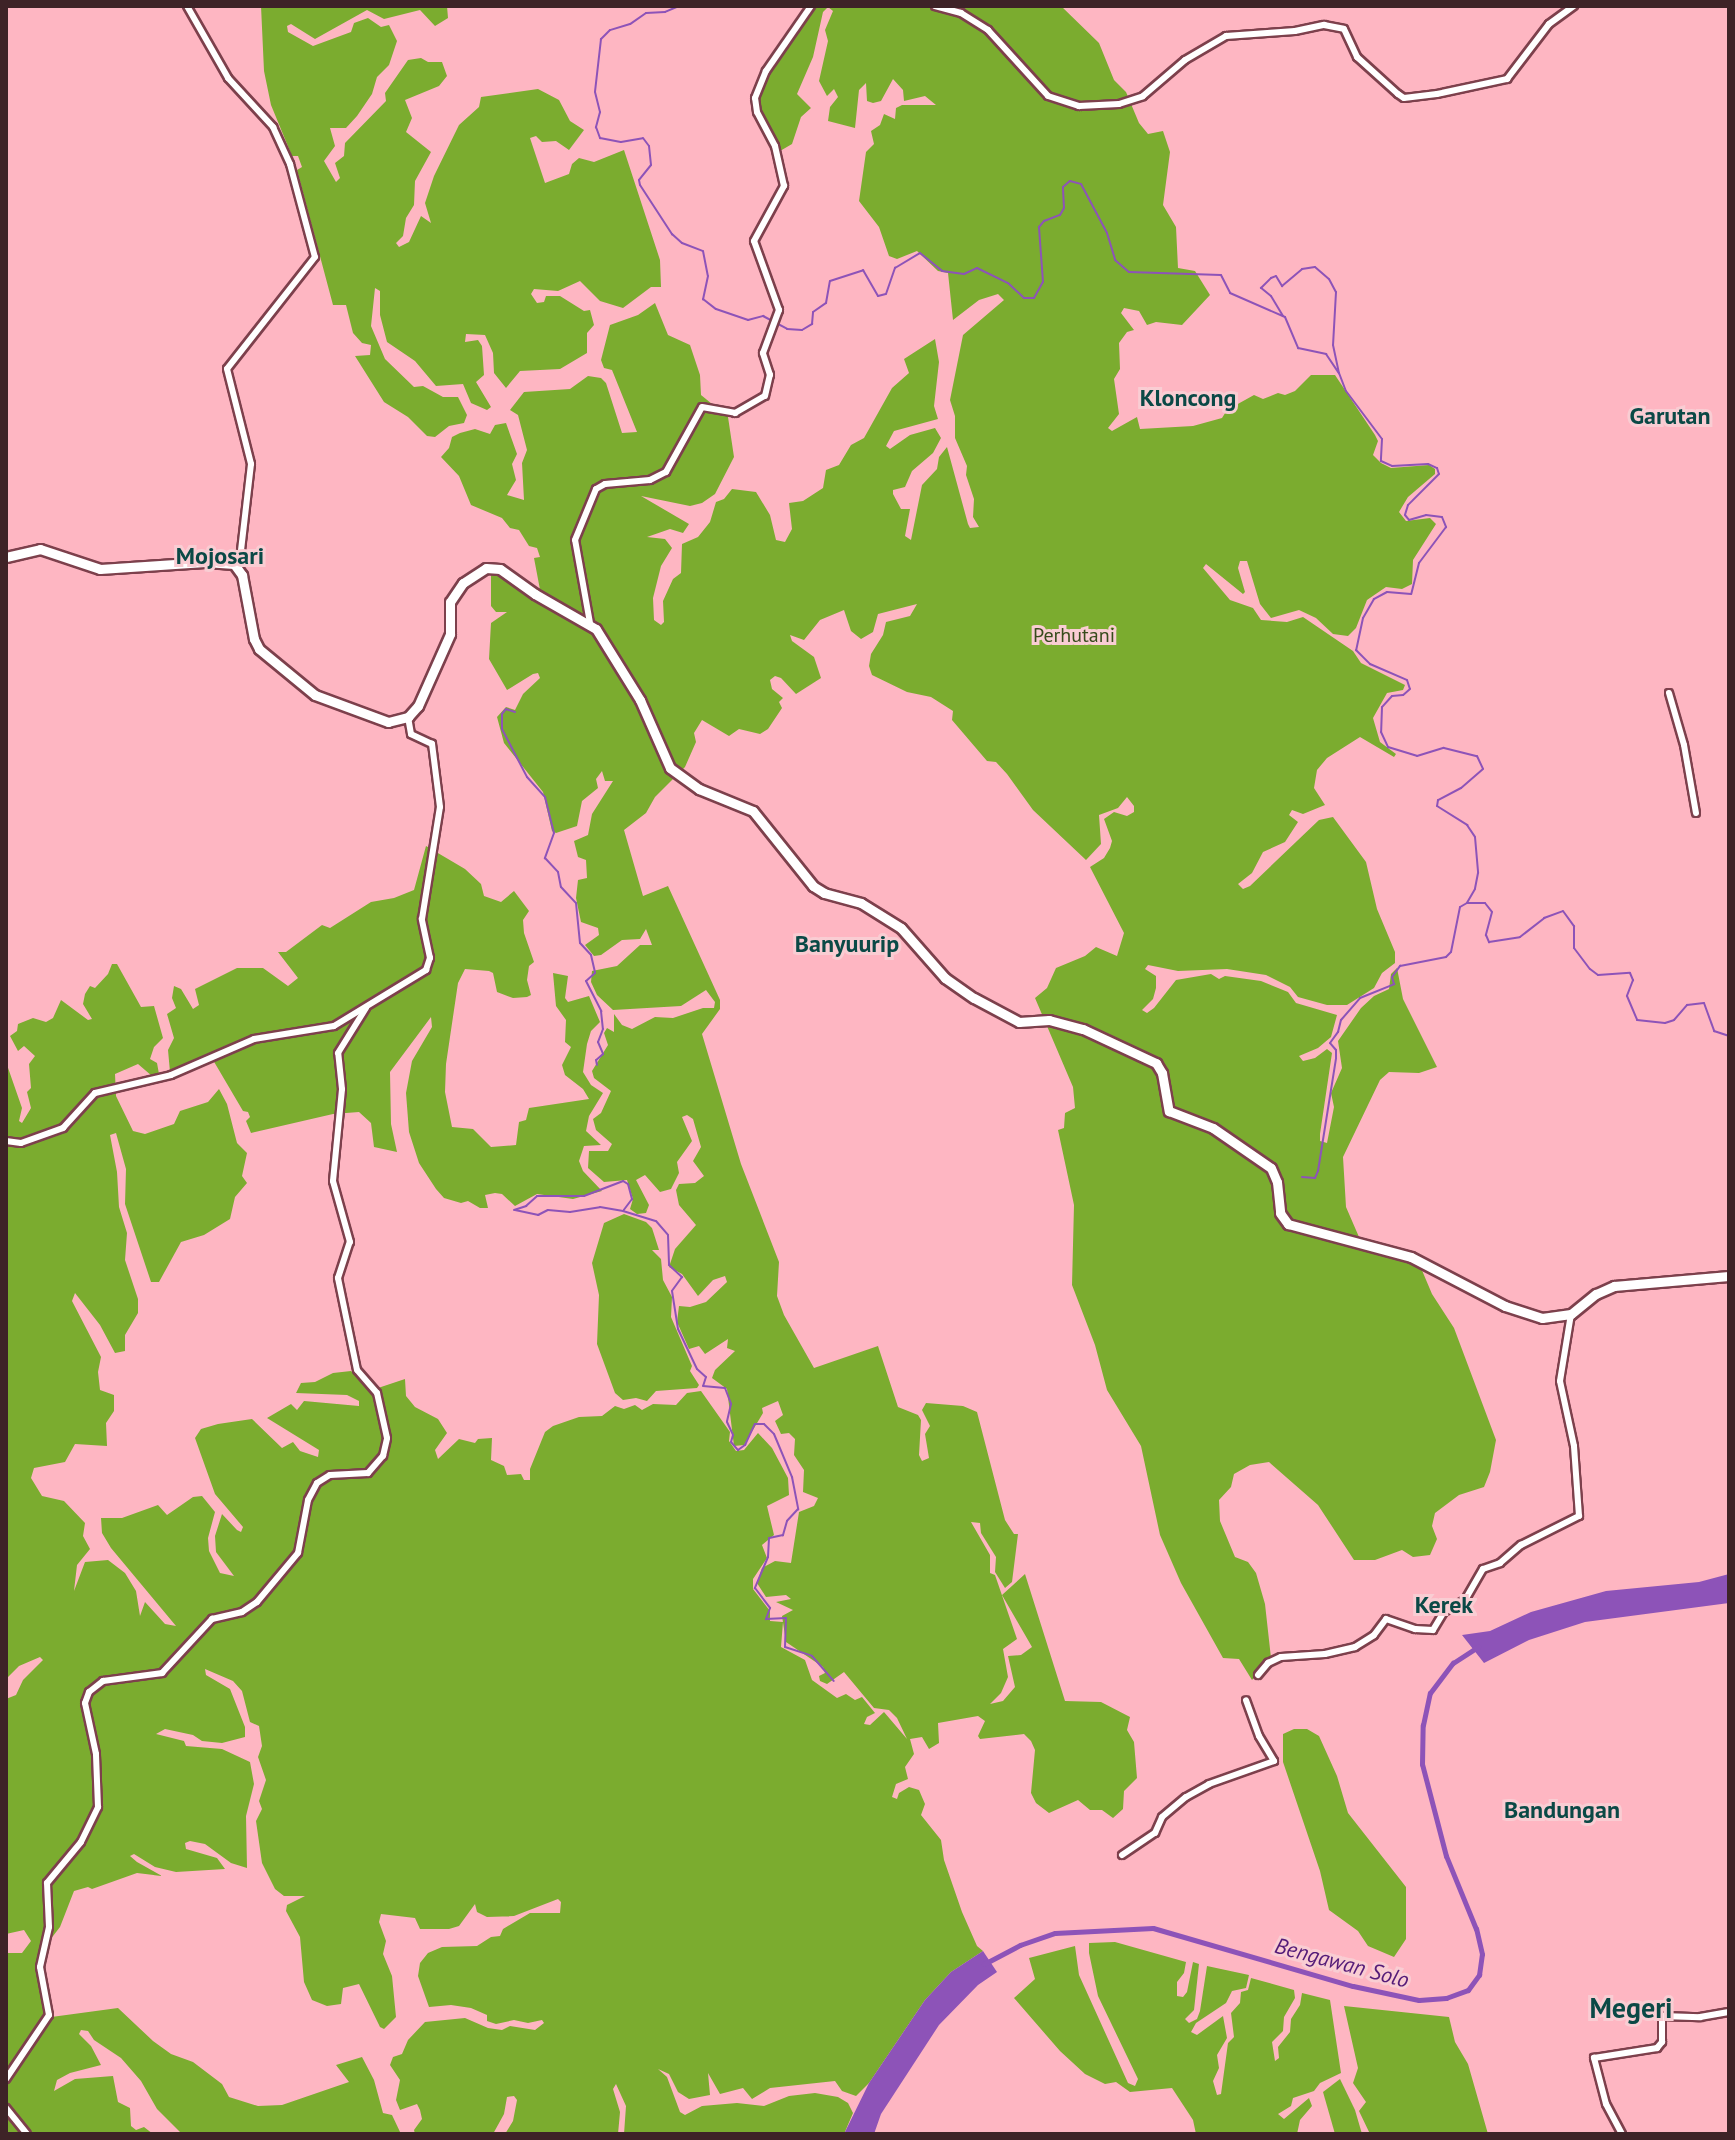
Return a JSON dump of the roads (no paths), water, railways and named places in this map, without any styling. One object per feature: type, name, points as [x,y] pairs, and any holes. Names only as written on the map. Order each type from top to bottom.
[{"type":"highway","points":[[6,557],[40,549],[100,569],[228,562],[239,568],[254,639],[262,651],[325,700],[383,722],[408,717],[420,703],[450,634],[450,602],[463,583],[475,573],[490,567],[500,569],[541,598],[590,623],[638,696],[670,768],[699,789],[753,811],[813,886],[824,893],[861,903],[901,928],[945,978],[974,998],[1019,1022],[1051,1021],[1083,1029],[1156,1063],[1162,1073],[1169,1111],[1213,1128],[1271,1168],[1277,1182],[1280,1213],[1288,1224],[1411,1257],[1525,1314],[1548,1319],[1571,1314],[1596,1294],[1614,1286],[1729,1276]]},
{"type":"street","points":[[187,6],[228,78],[272,124],[290,164],[315,257],[227,369],[251,464],[239,568]]},
{"type":"street","points":[[590,623],[575,540],[594,492],[601,485],[642,481],[666,472],[675,462],[702,407],[735,413],[764,397],[770,377],[763,353],[779,308],[754,241],[782,194],[783,184],[776,149],[754,102],[766,71],[811,6]]},
{"type":"street","points":[[935,6],[961,13],[988,30],[1048,96],[1070,105],[1119,104],[1143,96],[1187,59],[1232,34],[1330,25],[1344,29],[1357,57],[1404,98],[1437,94],[1507,79],[1549,24],[1574,6]]},
{"type":"street","points":[[1669,693],[1684,745],[1696,813]]},
{"type":"street","points":[[6,1141],[21,1143],[63,1128],[95,1093],[171,1075],[254,1039],[328,1028],[418,977],[430,964],[422,919],[440,807],[432,745],[411,734],[408,717]]},
{"type":"street","points":[[6,2079],[49,2015],[40,1970],[49,1925],[46,1887],[54,1871],[81,1842],[98,1804],[96,1754],[85,1703],[89,1692],[105,1680],[162,1673],[212,1619],[242,1612],[257,1602],[298,1553],[308,1500],[317,1483],[330,1475],[371,1472],[385,1450],[387,1435],[377,1393],[357,1370],[338,1278],[350,1242],[333,1181],[342,1089],[338,1053],[366,1008]]},
{"type":"street","points":[[1258,1675],[1268,1663],[1281,1657],[1321,1655],[1355,1647],[1372,1638],[1386,1619],[1415,1629],[1433,1630],[1442,1614],[1465,1600],[1483,1569],[1500,1563],[1521,1545],[1579,1516],[1574,1446],[1560,1381],[1571,1314]]},
{"type":"street","points":[[1122,1855],[1155,1833],[1162,1817],[1186,1797],[1209,1784],[1274,1761],[1259,1736],[1246,1700]]},
{"type":"street","points":[[1622,2134],[1606,2104],[1594,2058],[1657,2048],[1662,2042],[1662,2016],[1700,2017],[1729,2012]]},
{"type":"street","points":[[6,2108],[27,2134]]},
{"type":"waterway","points":[[679,6],[665,12],[646,13],[630,24],[610,30],[601,39],[595,92],[600,112],[596,127],[600,138],[621,142],[643,138],[649,146],[651,165],[639,180],[640,185],[672,234],[682,243],[703,251],[708,276],[703,299],[716,309],[748,320],[763,316],[787,329],[802,330],[812,324],[813,312],[826,303],[830,281],[863,270],[878,296],[886,294],[895,268],[920,253],[942,271],[964,274],[977,268],[1008,283],[1024,298],[1034,298],[1043,282],[1039,227],[1044,221],[1060,215],[1064,208],[1063,187],[1070,181],[1081,184],[1107,233],[1115,260],[1129,272],[1221,275],[1230,293],[1285,317],[1298,348],[1326,354],[1339,373]]},
{"type":"waterway","points":[[1283,316],[1271,296],[1261,288],[1271,278],[1276,276],[1282,286],[1302,269],[1315,267],[1329,279],[1336,292],[1333,345],[1339,373],[1346,391],[1382,439],[1381,461],[1392,466],[1428,464],[1437,468],[1439,474],[1408,505],[1405,515],[1409,520],[1426,515],[1442,517],[1446,527],[1419,563],[1411,594],[1387,592],[1374,599],[1363,618],[1356,650],[1370,664],[1407,680],[1410,689],[1403,695],[1392,696],[1382,707],[1381,732],[1388,747],[1417,756],[1444,748],[1477,756],[1483,769],[1461,788],[1438,800],[1437,806],[1467,825],[1475,837],[1478,873],[1475,889],[1467,903]]},
{"type":"waterway","points":[[515,712],[506,709],[502,714],[502,729],[527,777],[545,797],[554,833],[545,858],[558,872],[561,887],[576,903],[580,943],[591,955],[595,973],[586,981],[601,1011],[603,1029],[598,1042],[603,1054],[596,1060],[597,1065]]},
{"type":"waterway","points":[[1302,1177],[1315,1178],[1318,1171],[1336,1058],[1336,1050],[1330,1043],[1338,1032],[1341,1020],[1360,998],[1394,984],[1392,977],[1400,966],[1446,957],[1451,952],[1460,907],[1467,903],[1485,903],[1492,912],[1486,935],[1489,942],[1520,937],[1544,918],[1563,911],[1574,926],[1574,948],[1590,969],[1598,975],[1630,973],[1633,980],[1627,996],[1637,1020],[1665,1023],[1674,1020],[1687,1005],[1704,1003],[1714,1031],[1729,1036]]},
{"type":"waterway","points":[[514,1210],[526,1206],[537,1196],[584,1196],[623,1181],[628,1184],[632,1199],[623,1211],[656,1221],[668,1235],[669,1265],[682,1277],[672,1291],[678,1329],[697,1369],[706,1377],[703,1386],[725,1388],[731,1404],[727,1422],[733,1435],[731,1442],[738,1450],[745,1445],[755,1424],[764,1424],[774,1434],[792,1477],[798,1509],[787,1521],[783,1535],[769,1538],[768,1557],[755,1588],[770,1608],[766,1619],[786,1618],[785,1647],[812,1656],[834,1681]]},
{"type":"waterway","points":[[515,1210],[538,1215],[548,1210],[570,1212],[600,1207],[622,1211]]},
{"type":"waterway","name":"Bengawan Solo","points":[[984,1964],[1020,1945],[1055,1933],[1153,1928],[1353,1986],[1419,2000],[1446,1998],[1468,1990],[1479,1975],[1482,1954],[1476,1929],[1446,1856],[1422,1764],[1423,1725],[1430,1693],[1453,1663],[1478,1647]]},
{"type":"district","name":"Kloncong","points":[[1188,398]]},
{"type":"district","name":"Garutan","points":[[1670,416]]},
{"type":"district","name":"Mojosari","points":[[220,556]]},
{"type":"district","name":"Banyuurip","points":[[847,944]]},
{"type":"district","name":"Kerek","points":[[1444,1605]]},
{"type":"district","name":"Bandungan","points":[[1562,1810]]},
{"type":"district","name":"Megeri","points":[[1631,2008]]},
{"type":"park label","name":"Perhutani","points":[[1074,635]]}]
